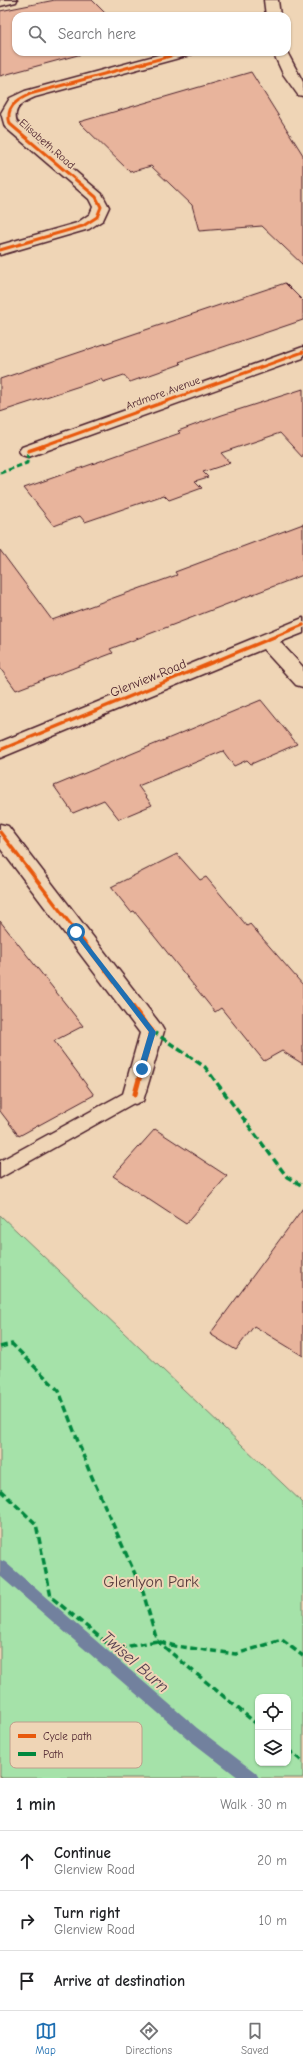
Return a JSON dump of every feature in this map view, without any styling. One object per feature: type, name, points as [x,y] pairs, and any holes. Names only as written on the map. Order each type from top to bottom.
[{"type":"street","points":[[271,0],[272,12]]},
{"type":"street","name":"Elisabeth Road","points":[[0,250],[83,226],[97,217],[101,207],[96,197],[10,124],[7,112],[10,107],[21,97],[30,94],[170,56]]},
{"type":"street","points":[[282,56],[290,74],[303,92]]},
{"type":"street","name":"Ardmore Avenue","points":[[28,450],[303,352]]},
{"type":"street","name":"Glenview Road","points":[[0,750],[303,625]]},
{"type":"street","points":[[266,640],[303,680]]},
{"type":"street","points":[[0,832],[152,1032],[135,1094]]},
{"type":"lane","points":[[0,3],[12,0]]},
{"type":"lane","points":[[0,1170],[135,1094]]},
{"type":"green space","name":"Glenlyon Park","points":[[0,1215],[303,1503],[303,1778],[2,1778],[0,1776]]},
{"type":"building","points":[[55,0],[92,0],[104,12],[12,12],[12,56],[74,56],[0,76],[0,11]]},
{"type":"building","points":[[251,72],[303,155],[303,265],[262,226],[199,231],[192,205],[151,166],[130,172],[79,122]]},
{"type":"building","points":[[285,283],[303,301],[303,320],[179,362],[181,364],[130,382],[124,375],[103,382],[101,379],[0,412],[0,379]]},
{"type":"building","points":[[303,389],[303,458],[280,433],[221,453],[230,463],[203,472],[208,477],[195,481],[202,488],[169,500],[164,495],[85,522],[80,516],[54,526],[24,488],[180,433],[178,431],[222,415]]},
{"type":"building","points":[[303,524],[303,575],[110,649],[113,653],[16,690],[0,668],[0,550],[52,620],[177,575],[175,572]]},
{"type":"building","points":[[261,700],[297,744],[251,764],[247,760],[234,766],[223,751],[138,786],[152,805],[119,819],[104,800],[73,813],[54,786]]},
{"type":"building","points":[[177,854],[200,880],[206,877],[247,926],[250,924],[303,985],[303,1064],[282,1051],[264,1061],[221,1008],[215,1012],[134,911],[131,912],[111,887]]},
{"type":"building","points":[[0,921],[83,1026],[54,1041],[94,1095],[19,1136],[0,1111]]},
{"type":"building","points":[[155,1129],[227,1176],[186,1224],[113,1176]]},
{"type":"building","points":[[303,1208],[303,1356],[254,1326],[236,1350],[210,1334]]},
{"type":"waterway","name":"Twisel Burn","points":[[0,1567],[192,1733],[251,1778]]},
{"type":"marked path","points":[[0,473],[27,463],[28,451]]},
{"type":"marked path","points":[[152,1031],[205,1067],[287,1177],[303,1186]]},
{"type":"marked path","points":[[0,1347],[12,1344],[59,1391],[88,1468],[143,1592],[157,1641],[255,1723]]},
{"type":"marked path","points":[[0,1490],[36,1524],[51,1597],[114,1649],[157,1641],[175,1646],[236,1654],[282,1640],[303,1656]]},
{"type":"marked path","points":[[291,1752],[303,1762]]},
{"type":"cycle path","points":[[0,250],[83,226],[97,217],[101,207],[96,197],[10,124],[8,113],[12,105],[16,101],[30,94],[170,56]]},
{"type":"cycle path","points":[[28,451],[303,352]]},
{"type":"cycle path","points":[[0,750],[303,625]]},
{"type":"cycle path","points":[[0,832],[152,1031],[135,1094]]},
{"type":"route","points":[[76,932],[152,1032],[142,1069]]}]
